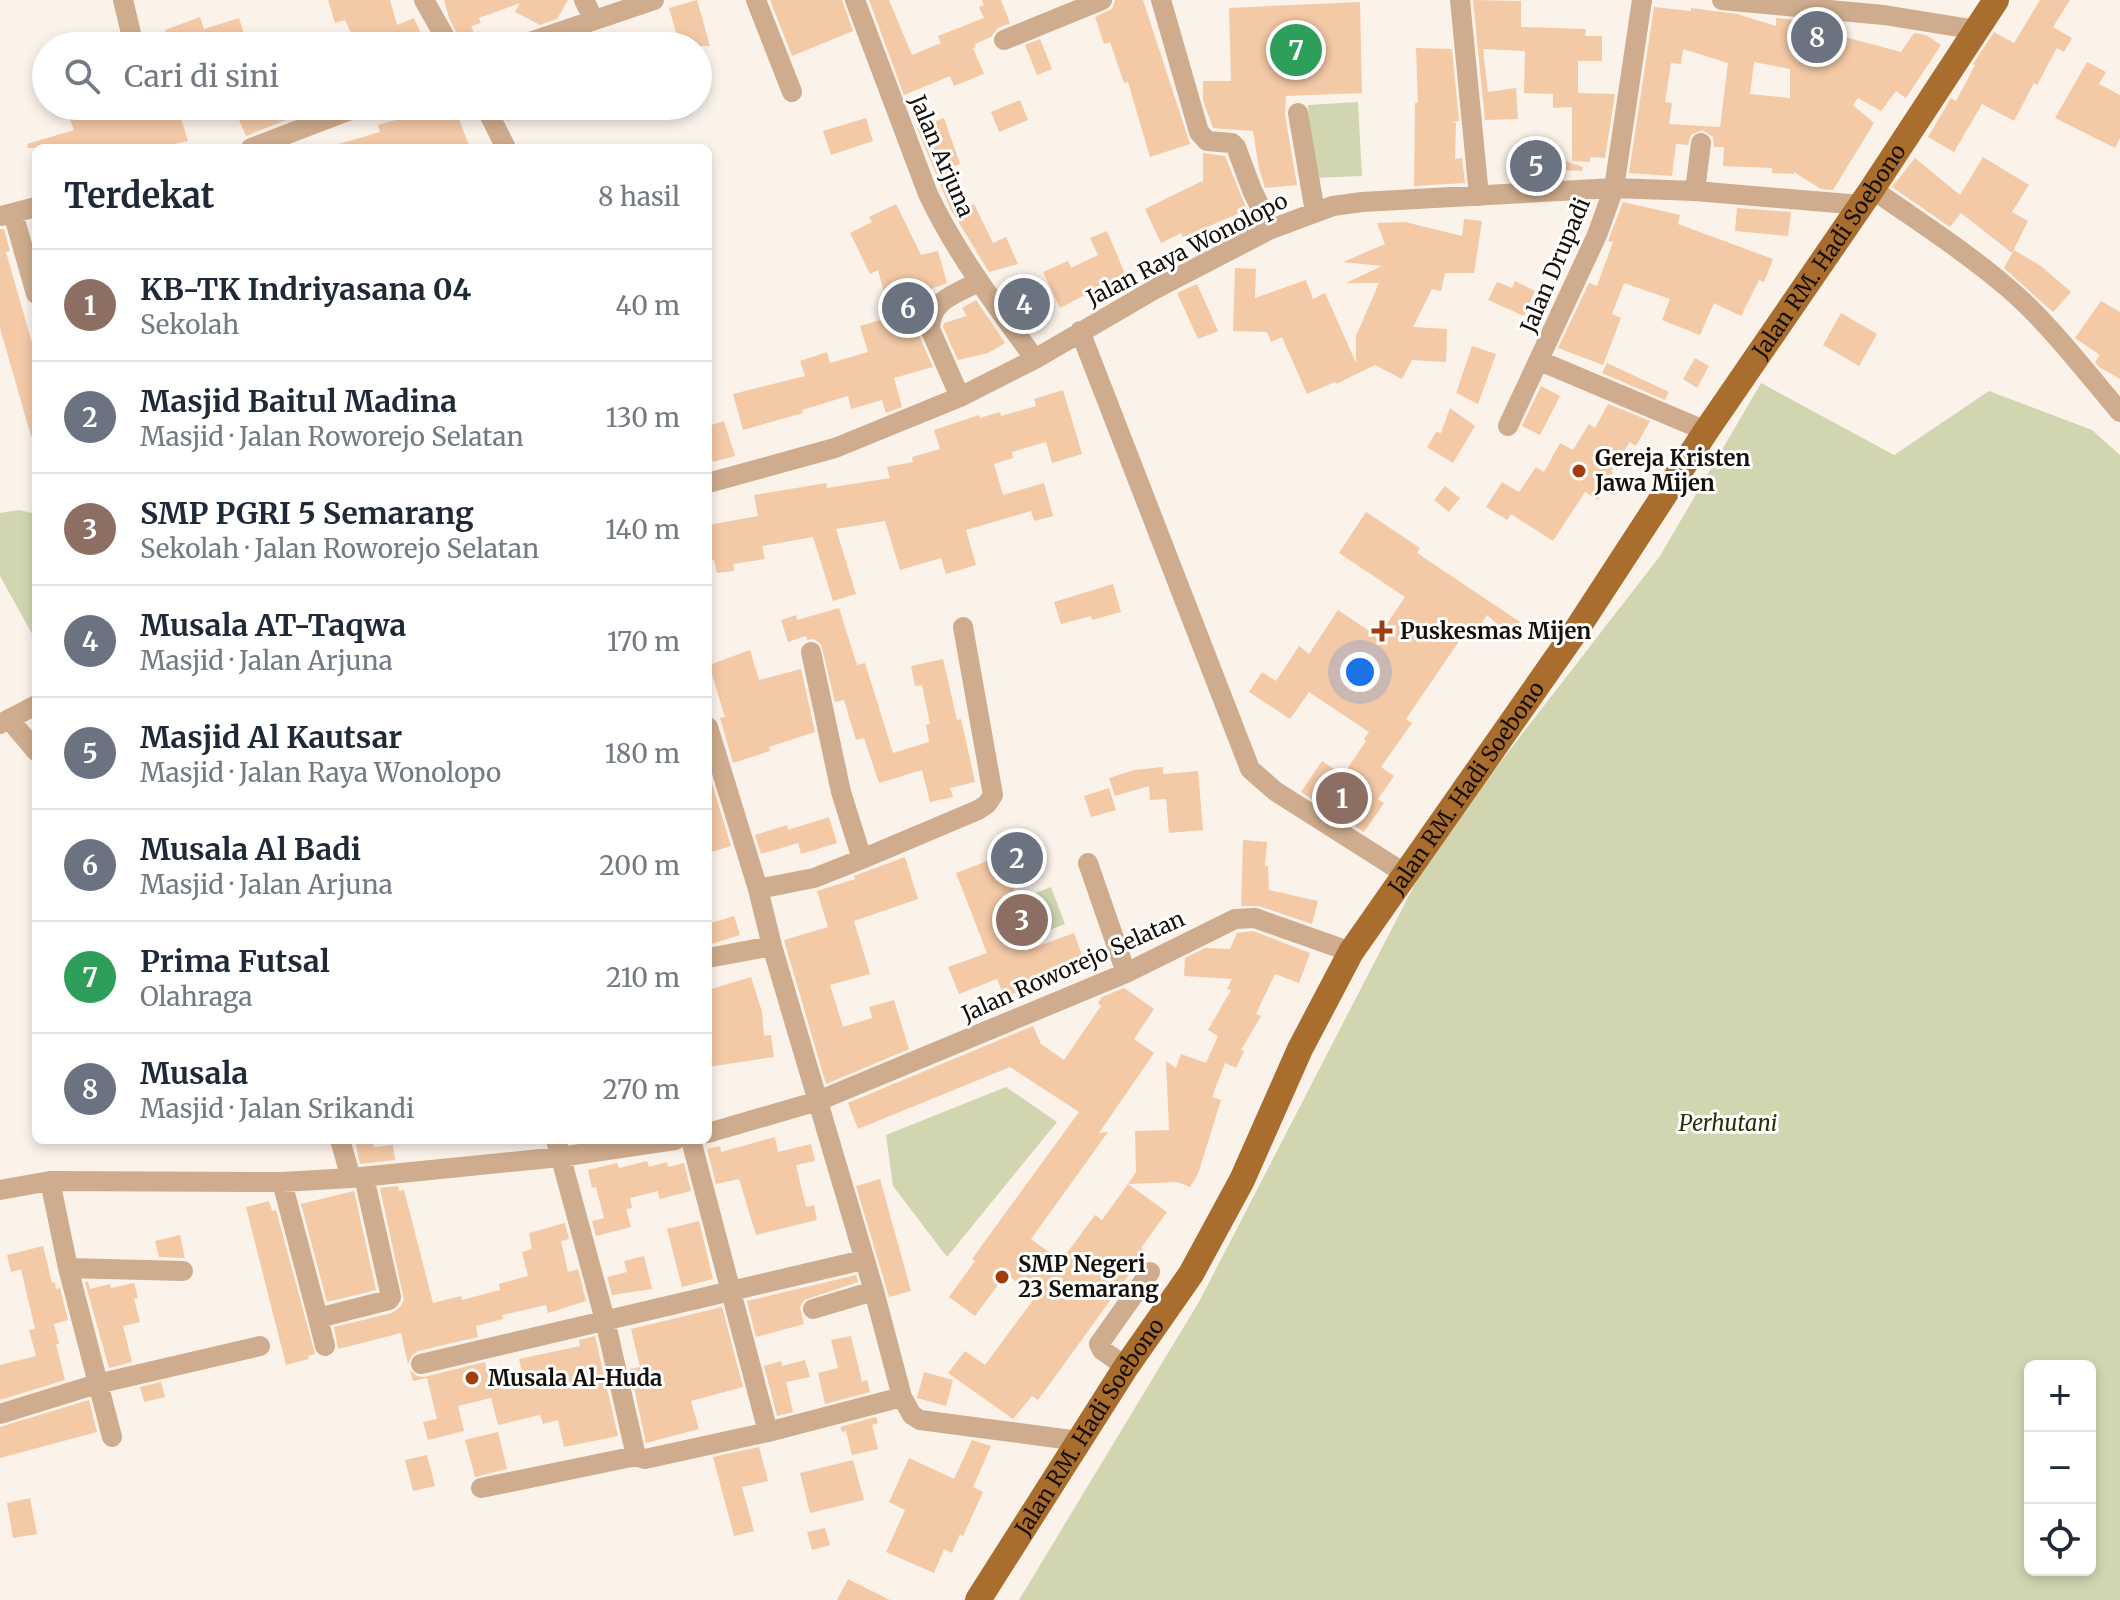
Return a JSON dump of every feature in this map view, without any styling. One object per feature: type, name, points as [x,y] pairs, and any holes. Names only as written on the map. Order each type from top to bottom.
[{"type":"main road","name":"Jalan RM. Hadi Soebono","points":[[978,1600],[1126,1367],[1191,1274],[1242,1180],[1300,1049],[1351,952],[1577,629],[1706,431],[1867,197],[1996,0]]},
{"type":"street","points":[[123,0],[131,32]]},
{"type":"street","points":[[424,0],[442,32]]},
{"type":"street","points":[[584,0],[594,20]]},
{"type":"street","points":[[559,32],[654,0]]},
{"type":"street","points":[[756,0],[792,92]]},
{"type":"street","name":"Jalan Arjuna","points":[[855,0],[941,222],[979,282],[1035,359]]},
{"type":"street","points":[[1004,40],[1102,0]]},
{"type":"street","points":[[1161,0],[1199,132],[1207,141],[1232,143],[1236,147],[1271,229]]},
{"type":"street","points":[[1460,0],[1479,196]]},
{"type":"street","name":"Jalan Drupadi","points":[[1508,426],[1597,235],[1614,188],[1642,0]]},
{"type":"street","points":[[1722,0],[1884,15],[1977,30]]},
{"type":"street","points":[[1298,113],[1315,212]]},
{"type":"street","points":[[261,144],[324,120]]},
{"type":"street","points":[[492,120],[504,144]]},
{"type":"street","points":[[1695,191],[1701,143]]},
{"type":"street","name":"Jalan Raya Wonolopo","points":[[712,482],[835,448],[960,397],[1035,359],[1155,289],[1271,229],[1315,212],[1362,202],[1614,188],[1867,197]]},
{"type":"street","points":[[1867,197],[1937,234],[2009,289],[2070,353],[2120,412]]},
{"type":"street","points":[[32,208],[7,214],[32,283]]},
{"type":"street","points":[[960,397],[930,329],[930,319],[944,299],[979,282]]},
{"type":"street","points":[[1080,331],[1250,769],[1275,791],[1404,873]]},
{"type":"street","name":"Jalan Drupadi","points":[[1540,361],[1706,431]]},
{"type":"street","points":[[758,889],[814,878],[987,804],[993,795],[963,627]]},
{"type":"street","points":[[811,652],[841,792],[862,859]]},
{"type":"street","points":[[32,707],[3,721],[32,747]]},
{"type":"street","points":[[712,740],[758,889],[902,1397],[912,1415],[920,1420],[1079,1441]]},
{"type":"street","points":[[1088,863],[1126,973]]},
{"type":"street","name":"Jalan Roworejo Selatan","points":[[712,1132],[818,1101],[1126,973],[1235,919],[1255,918],[1351,952]]},
{"type":"street","points":[[712,957],[772,946]]},
{"type":"street","points":[[318,1318],[391,1297],[357,1177],[342,1144]]},
{"type":"street","points":[[0,1190],[50,1181],[282,1182],[357,1177],[558,1149],[623,1144]]},
{"type":"street","points":[[692,1144],[768,1432]]},
{"type":"street","points":[[558,1149],[605,1320],[636,1456]]},
{"type":"street","points":[[50,1181],[68,1268],[112,1437]]},
{"type":"street","points":[[282,1182],[325,1346]]},
{"type":"street","points":[[421,1364],[863,1260]]},
{"type":"street","points":[[68,1268],[183,1271]]},
{"type":"street","points":[[1126,1367],[1102,1350],[1099,1344],[1150,1272]]},
{"type":"street","points":[[813,1309],[874,1291]]},
{"type":"street","points":[[0,1414],[97,1384],[260,1346]]},
{"type":"street","points":[[481,1488],[636,1456],[645,1459],[768,1432],[902,1397]]},
{"type":"green space","points":[[1358,102],[1362,176],[1311,178],[1308,105]]},
{"type":"green space","name":"Perhutani","points":[[1761,383],[1894,455],[1989,391],[2092,430],[2120,455],[2120,1600],[1019,1600],[1200,1300],[1433,849],[1660,556]]},
{"type":"green space","points":[[19,510],[32,513],[32,634],[0,576],[0,513]]},
{"type":"green space","points":[[1051,887],[1065,924],[1026,939],[1012,902]]},
{"type":"green space","points":[[1006,1087],[1057,1122],[947,1257],[893,1186],[886,1135]]},
{"type":"building","points":[[328,0],[390,0],[397,25],[414,18],[420,32],[351,32],[345,20],[335,23]]},
{"type":"building","points":[[444,0],[568,0],[557,19],[540,25],[515,12],[520,3],[479,18],[481,23],[471,26],[473,32],[456,32]]},
{"type":"building","points":[[697,0],[706,32],[676,32],[669,8]]},
{"type":"building","points":[[770,0],[842,0],[853,31],[792,56]]},
{"type":"building","points":[[869,0],[889,0],[912,55],[941,43],[938,36],[984,18],[979,7],[984,5],[982,0],[1001,0],[1010,23],[975,44],[973,48],[984,74],[954,86],[950,76],[904,95]]},
{"type":"building","points":[[1115,0],[1143,0],[1190,144],[1150,157],[1128,82],[1124,83],[1110,42],[1104,44],[1095,17],[1112,9]]},
{"type":"building","points":[[1473,0],[1521,1],[1521,27],[1586,29],[1585,36],[1602,36],[1602,61],[1578,61],[1578,93],[1615,94],[1605,158],[1590,157],[1590,162],[1572,161],[1572,107],[1553,108],[1553,94],[1524,93],[1525,51],[1483,49],[1488,92],[1516,88],[1518,119],[1485,120]]},
{"type":"building","points":[[2040,0],[2070,0],[2053,27],[2072,38],[2064,52],[2057,48],[2014,121],[1982,104],[1954,152],[1928,137],[1951,98],[1956,101],[1973,64],[1994,32],[2014,43]]},
{"type":"building","points":[[1360,2],[1362,93],[1286,96],[1285,115],[1297,185],[1265,188],[1253,131],[1213,128],[1203,100],[1203,81],[1231,81],[1229,8]]},
{"type":"building","points":[[1654,7],[1737,14],[1776,26],[1776,18],[1800,20],[1800,25],[1901,52],[1914,33],[1926,35],[1941,45],[1906,98],[1896,91],[1881,111],[1858,98],[1853,105],[1874,123],[1833,190],[1821,189],[1794,172],[1772,173],[1772,168],[1723,166],[1724,147],[1714,147],[1713,137],[1702,130],[1691,135],[1688,145],[1676,144],[1672,176],[1629,173]],"holes":[[[1683,49],[1728,63],[1720,127],[1669,124],[1672,103],[1665,102],[1671,63],[1681,64]],[[1754,62],[1790,69],[1790,98],[1750,94]]]},
{"type":"building","points":[[200,17],[204,29],[239,18],[243,32],[166,32]]},
{"type":"building","points":[[1040,39],[1052,69],[1037,75],[1025,45]]},
{"type":"building","points":[[1416,48],[1452,49],[1459,121],[1453,122],[1456,123],[1455,159],[1462,158],[1465,183],[1414,186],[1415,103],[1418,103]]},
{"type":"building","points":[[2087,62],[2106,72],[2099,84],[2120,95],[2120,138],[2115,148],[2055,118]]},
{"type":"building","points":[[1020,100],[1028,120],[999,132],[991,112]]},
{"type":"building","points":[[866,118],[873,141],[831,155],[823,131]]},
{"type":"building","points":[[944,118],[960,164],[952,167],[970,206],[974,204],[993,243],[1006,237],[1018,264],[989,272],[951,210],[917,128]]},
{"type":"building","points":[[70,120],[181,120],[188,141],[174,144],[32,144],[32,148],[28,148],[27,144],[74,130]]},
{"type":"building","points":[[239,120],[286,120],[246,136]]},
{"type":"building","points":[[396,120],[459,120],[468,144],[339,144],[380,132],[378,125]]},
{"type":"building","points":[[1525,147],[1583,167],[1582,171],[1517,168]]},
{"type":"building","points":[[1203,153],[1225,156],[1247,210],[1161,243],[1145,209],[1202,181],[1203,184]]},
{"type":"building","points":[[1983,157],[2029,185],[2012,212],[2028,221],[2012,253],[1961,213],[1950,227],[1892,187],[1915,158],[1960,195]]},
{"type":"building","points":[[1623,202],[1680,215],[1678,224],[1773,259],[1764,282],[1759,280],[1741,316],[1714,303],[1700,335],[1662,320],[1670,299],[1624,283],[1612,314],[1621,318],[1603,365],[1558,348],[1589,283],[1597,286],[1613,242],[1608,241]]},
{"type":"building","points":[[896,204],[921,255],[938,251],[947,283],[931,289],[913,332],[917,331],[933,367],[894,378],[902,407],[886,413],[882,400],[851,409],[848,396],[743,430],[733,394],[805,376],[800,361],[827,352],[830,363],[868,352],[860,326],[891,317],[878,270],[870,274],[850,233],[872,222],[869,217]]},
{"type":"building","points":[[1737,208],[1791,212],[1788,236],[1735,231]]},
{"type":"building","points":[[1464,219],[1482,221],[1474,273],[1445,273],[1441,291],[1432,289],[1413,327],[1447,329],[1446,362],[1412,360],[1402,379],[1375,365],[1307,394],[1282,337],[1271,342],[1267,332],[1233,331],[1235,268],[1256,269],[1255,298],[1306,280],[1313,299],[1325,293],[1356,363],[1356,336],[1379,283],[1346,283],[1382,266],[1343,262],[1385,244],[1377,223],[1405,222],[1462,236]]},
{"type":"building","points":[[0,229],[4,229],[10,251],[6,252],[32,343],[32,436],[31,436],[0,328]]},
{"type":"building","points":[[1107,231],[1125,274],[1060,308],[1043,272],[1068,261],[1071,268],[1098,255],[1090,238]]},
{"type":"building","points":[[2014,250],[2041,266],[2071,292],[2053,312],[2004,268]]},
{"type":"building","points":[[1515,281],[1535,291],[1524,316],[1488,300],[1497,282],[1512,288]]},
{"type":"building","points":[[1197,284],[1218,331],[1198,339],[1177,293]]},
{"type":"building","points":[[1011,289],[1042,297],[1036,319],[1019,315],[1008,300]]},
{"type":"building","points":[[976,300],[1005,343],[988,353],[958,360],[944,323],[967,316],[962,308]]},
{"type":"building","points":[[2101,301],[2120,312],[2120,379],[2099,367],[2095,362],[2100,355],[2075,338]]},
{"type":"building","points":[[1841,313],[1877,334],[1859,366],[1823,345]]},
{"type":"building","points":[[1472,346],[1496,354],[1478,404],[1456,393]]},
{"type":"building","points":[[1695,358],[1709,366],[1697,388],[1683,379]]},
{"type":"building","points":[[1607,363],[1669,392],[1665,400],[1602,373]]},
{"type":"building","points":[[1541,386],[1560,396],[1540,435],[1522,426]]},
{"type":"building","points":[[1063,390],[1082,454],[1052,463],[1046,442],[1012,452],[1013,458],[994,464],[1003,495],[1044,483],[1053,516],[1034,521],[1031,511],[966,530],[976,565],[946,574],[941,558],[900,570],[885,521],[836,529],[856,594],[833,601],[813,537],[762,546],[765,559],[733,564],[734,571],[717,573],[712,560],[712,524],[758,516],[754,495],[826,483],[827,488],[890,478],[887,467],[913,462],[912,457],[940,449],[934,430],[979,415],[980,418],[1000,412],[1001,416],[1036,406],[1034,399]]},
{"type":"building","points":[[1608,404],[1650,421],[1636,446],[1630,442],[1611,471],[1598,500],[1585,492],[1553,541],[1511,514],[1507,520],[1486,507],[1502,482],[1519,492],[1536,467],[1544,472],[1560,443],[1573,450],[1589,424],[1595,428]]},
{"type":"building","points":[[1450,408],[1475,426],[1453,463],[1427,447],[1436,432],[1441,433]]},
{"type":"building","points":[[724,421],[735,456],[713,462],[712,425]]},
{"type":"building","points":[[1445,486],[1460,498],[1449,512],[1434,500]]},
{"type":"building","name":"Puskesmas Mijen","points":[[1366,512],[1420,548],[1417,553],[1520,622],[1509,634],[1487,615],[1473,636],[1466,631],[1406,719],[1412,723],[1381,767],[1394,776],[1378,799],[1384,803],[1364,832],[1301,792],[1322,761],[1343,775],[1369,732],[1309,692],[1290,719],[1249,692],[1262,672],[1276,681],[1299,646],[1309,654],[1338,610],[1378,637],[1405,597],[1339,553]]},
{"type":"building","points":[[1113,584],[1121,612],[1061,624],[1054,602]]},
{"type":"building","points":[[839,608],[857,665],[865,663],[893,753],[929,742],[926,725],[930,724],[922,685],[915,686],[911,666],[943,659],[975,782],[950,788],[953,797],[930,802],[922,770],[879,783],[864,738],[856,740],[844,700],[835,702],[821,644],[814,639],[807,640],[806,636],[788,642],[781,620],[796,615],[797,620]]},
{"type":"building","points":[[750,650],[759,680],[801,669],[815,732],[733,763],[720,718],[725,717],[712,675],[712,664]]},
{"type":"building","points":[[1163,767],[1163,774],[1198,771],[1203,830],[1169,833],[1166,799],[1150,800],[1149,786],[1115,796],[1109,778],[1134,770]]},
{"type":"building","points":[[712,783],[731,846],[712,852]]},
{"type":"building","points":[[1109,788],[1116,810],[1091,817],[1084,796]]},
{"type":"building","points":[[829,817],[837,843],[801,854],[798,843],[761,854],[755,835],[787,825],[788,830]]},
{"type":"building","points":[[1243,840],[1267,842],[1265,866],[1268,866],[1269,890],[1318,901],[1312,924],[1259,906],[1241,906]]},
{"type":"building","points":[[1025,843],[1032,864],[1008,873],[1016,895],[1005,899],[1025,951],[1074,933],[1084,961],[1090,965],[1004,997],[997,979],[959,994],[948,967],[987,953],[956,873]]},
{"type":"building","points":[[905,857],[918,899],[854,921],[870,974],[830,985],[843,1027],[872,1018],[869,1007],[894,1000],[909,1049],[826,1084],[784,940],[828,927],[817,891],[855,879],[854,876]]},
{"type":"building","points":[[734,916],[740,935],[712,944],[712,923]]},
{"type":"building","points":[[1253,931],[1310,953],[1299,983],[1275,974],[1256,1014],[1261,1016],[1241,1050],[1244,1051],[1236,1068],[1225,1063],[1212,1097],[1221,1100],[1198,1174],[1190,1187],[1177,1182],[1128,1184],[1136,1172],[1135,1131],[1169,1130],[1166,1061],[1176,1068],[1181,1054],[1206,1063],[1218,1036],[1208,1030],[1231,990],[1227,989],[1232,979],[1184,976],[1185,958],[1205,948],[1230,949],[1237,933]]},
{"type":"building","points":[[751,977],[762,1012],[764,1036],[771,1035],[774,1057],[712,1066],[712,989]]},
{"type":"building","points":[[1124,988],[1154,1009],[1134,1039],[1154,1053],[1099,1133],[1108,1132],[1031,1239],[1061,1261],[1095,1215],[1102,1220],[1128,1184],[1167,1212],[1141,1248],[1146,1251],[1038,1400],[1032,1396],[1013,1419],[948,1373],[965,1351],[985,1365],[1036,1296],[1006,1274],[975,1316],[949,1297],[975,1261],[972,1259],[1079,1112],[1010,1067],[858,1129],[848,1103],[1033,1026],[1041,1044],[1064,1060],[1101,1006],[1098,1003],[1102,997]]},
{"type":"building","points":[[775,1137],[778,1152],[811,1144],[815,1161],[796,1165],[806,1207],[814,1205],[817,1220],[756,1235],[739,1179],[716,1184],[707,1149],[720,1146],[721,1152]]},
{"type":"building","points":[[356,1144],[374,1144],[374,1147],[393,1145],[395,1160],[360,1164]]},
{"type":"building","points":[[647,1161],[649,1167],[667,1162],[668,1167],[684,1163],[691,1191],[659,1199],[658,1191],[630,1198],[632,1208],[626,1209],[631,1227],[596,1236],[592,1221],[604,1218],[588,1170],[617,1163],[619,1168]]},
{"type":"building","points":[[880,1179],[911,1291],[889,1297],[856,1186]]},
{"type":"building","points":[[398,1186],[399,1191],[404,1190],[433,1303],[461,1296],[462,1300],[500,1290],[499,1284],[528,1276],[522,1252],[532,1249],[529,1233],[565,1223],[569,1239],[561,1241],[568,1272],[578,1269],[586,1301],[548,1313],[546,1305],[502,1315],[503,1319],[476,1326],[478,1337],[418,1351],[408,1364],[401,1333],[338,1349],[334,1327],[392,1313],[404,1300],[380,1188]]},
{"type":"building","points":[[354,1191],[376,1290],[327,1302],[301,1204]]},
{"type":"building","points":[[269,1201],[272,1211],[276,1210],[315,1354],[308,1356],[309,1359],[286,1365],[246,1207]]},
{"type":"building","points":[[699,1221],[713,1279],[682,1287],[667,1229]]},
{"type":"building","points":[[180,1235],[185,1258],[159,1257],[155,1241]]},
{"type":"building","points":[[43,1246],[52,1283],[55,1282],[56,1289],[60,1288],[68,1320],[54,1324],[65,1380],[0,1400],[0,1365],[36,1356],[29,1330],[35,1329],[21,1269],[11,1272],[7,1255]]},
{"type":"building","points":[[644,1256],[652,1289],[612,1295],[607,1277],[627,1272],[624,1261]]},
{"type":"building","points":[[856,1275],[858,1282],[804,1300],[800,1307],[804,1324],[756,1337],[747,1301]]},
{"type":"building","points":[[85,1282],[88,1282],[90,1289],[134,1283],[138,1298],[134,1299],[140,1322],[123,1326],[132,1362],[109,1368]]},
{"type":"building","points":[[722,1307],[743,1387],[691,1401],[699,1429],[646,1443],[630,1369],[640,1367],[631,1329]]},
{"type":"building","points":[[595,1336],[618,1436],[564,1447],[558,1420],[543,1424],[540,1415],[498,1425],[491,1398],[458,1406],[464,1431],[428,1440],[423,1422],[437,1419],[427,1378],[413,1381],[410,1370],[424,1377],[485,1362],[489,1381],[522,1372],[519,1359],[580,1346],[579,1340]]},
{"type":"building","points":[[851,1336],[862,1382],[867,1380],[870,1392],[825,1404],[818,1373],[838,1368],[831,1340]]},
{"type":"building","points":[[805,1360],[810,1377],[786,1382],[793,1412],[777,1416],[764,1366],[781,1361],[782,1366]]},
{"type":"building","points":[[924,1372],[953,1380],[946,1406],[917,1398]]},
{"type":"building","points":[[161,1382],[165,1397],[144,1402],[140,1387]]},
{"type":"building","points":[[89,1400],[97,1432],[0,1458],[0,1427]]},
{"type":"building","points":[[876,1417],[878,1423],[872,1425],[878,1449],[852,1455],[846,1431],[842,1432],[840,1427]]},
{"type":"building","points":[[498,1432],[507,1469],[475,1477],[465,1440]]},
{"type":"building","points":[[972,1440],[991,1446],[973,1487],[983,1492],[952,1553],[944,1549],[934,1573],[886,1552],[905,1510],[889,1502],[909,1458],[954,1479]]},
{"type":"building","points":[[759,1447],[768,1481],[742,1487],[754,1531],[734,1536],[713,1457]]},
{"type":"building","points":[[427,1455],[435,1486],[413,1491],[405,1460]]},
{"type":"building","points":[[853,1460],[864,1500],[810,1513],[800,1473]]},
{"type":"building","points":[[30,1498],[37,1534],[13,1538],[7,1503]]},
{"type":"building","points":[[825,1528],[830,1545],[812,1550],[807,1532]]},
{"type":"building","points":[[848,1579],[890,1600],[837,1600]]},
{"type":"place","name":"Musala","points":[[1817,37]]},
{"type":"place","name":"Prima Futsal","points":[[1296,50]]},
{"type":"place","name":"Masjid Al Kautsar","points":[[1536,166]]},
{"type":"place","name":"Musala AT-Taqwa","points":[[1024,304]]},
{"type":"place","name":"Musala Al Badi","points":[[908,308]]},
{"type":"place","name":"Gereja Kristen Jawa Mijen","points":[[1579,471]]},
{"type":"place","name":"Puskesmas Mijen","points":[[1382,631]]},
{"type":"place","name":"KB-TK Indriyasana 04","points":[[1342,798]]},
{"type":"place","name":"Masjid Baitul Madina","points":[[1017,858]]},
{"type":"place","name":"SMP PGRI 5 Semarang","points":[[1022,920]]},
{"type":"place","name":"SMP Negeri 23 Semarang","points":[[1002,1277]]},
{"type":"place","name":"Musala Al-Huda","points":[[472,1378]]}]
